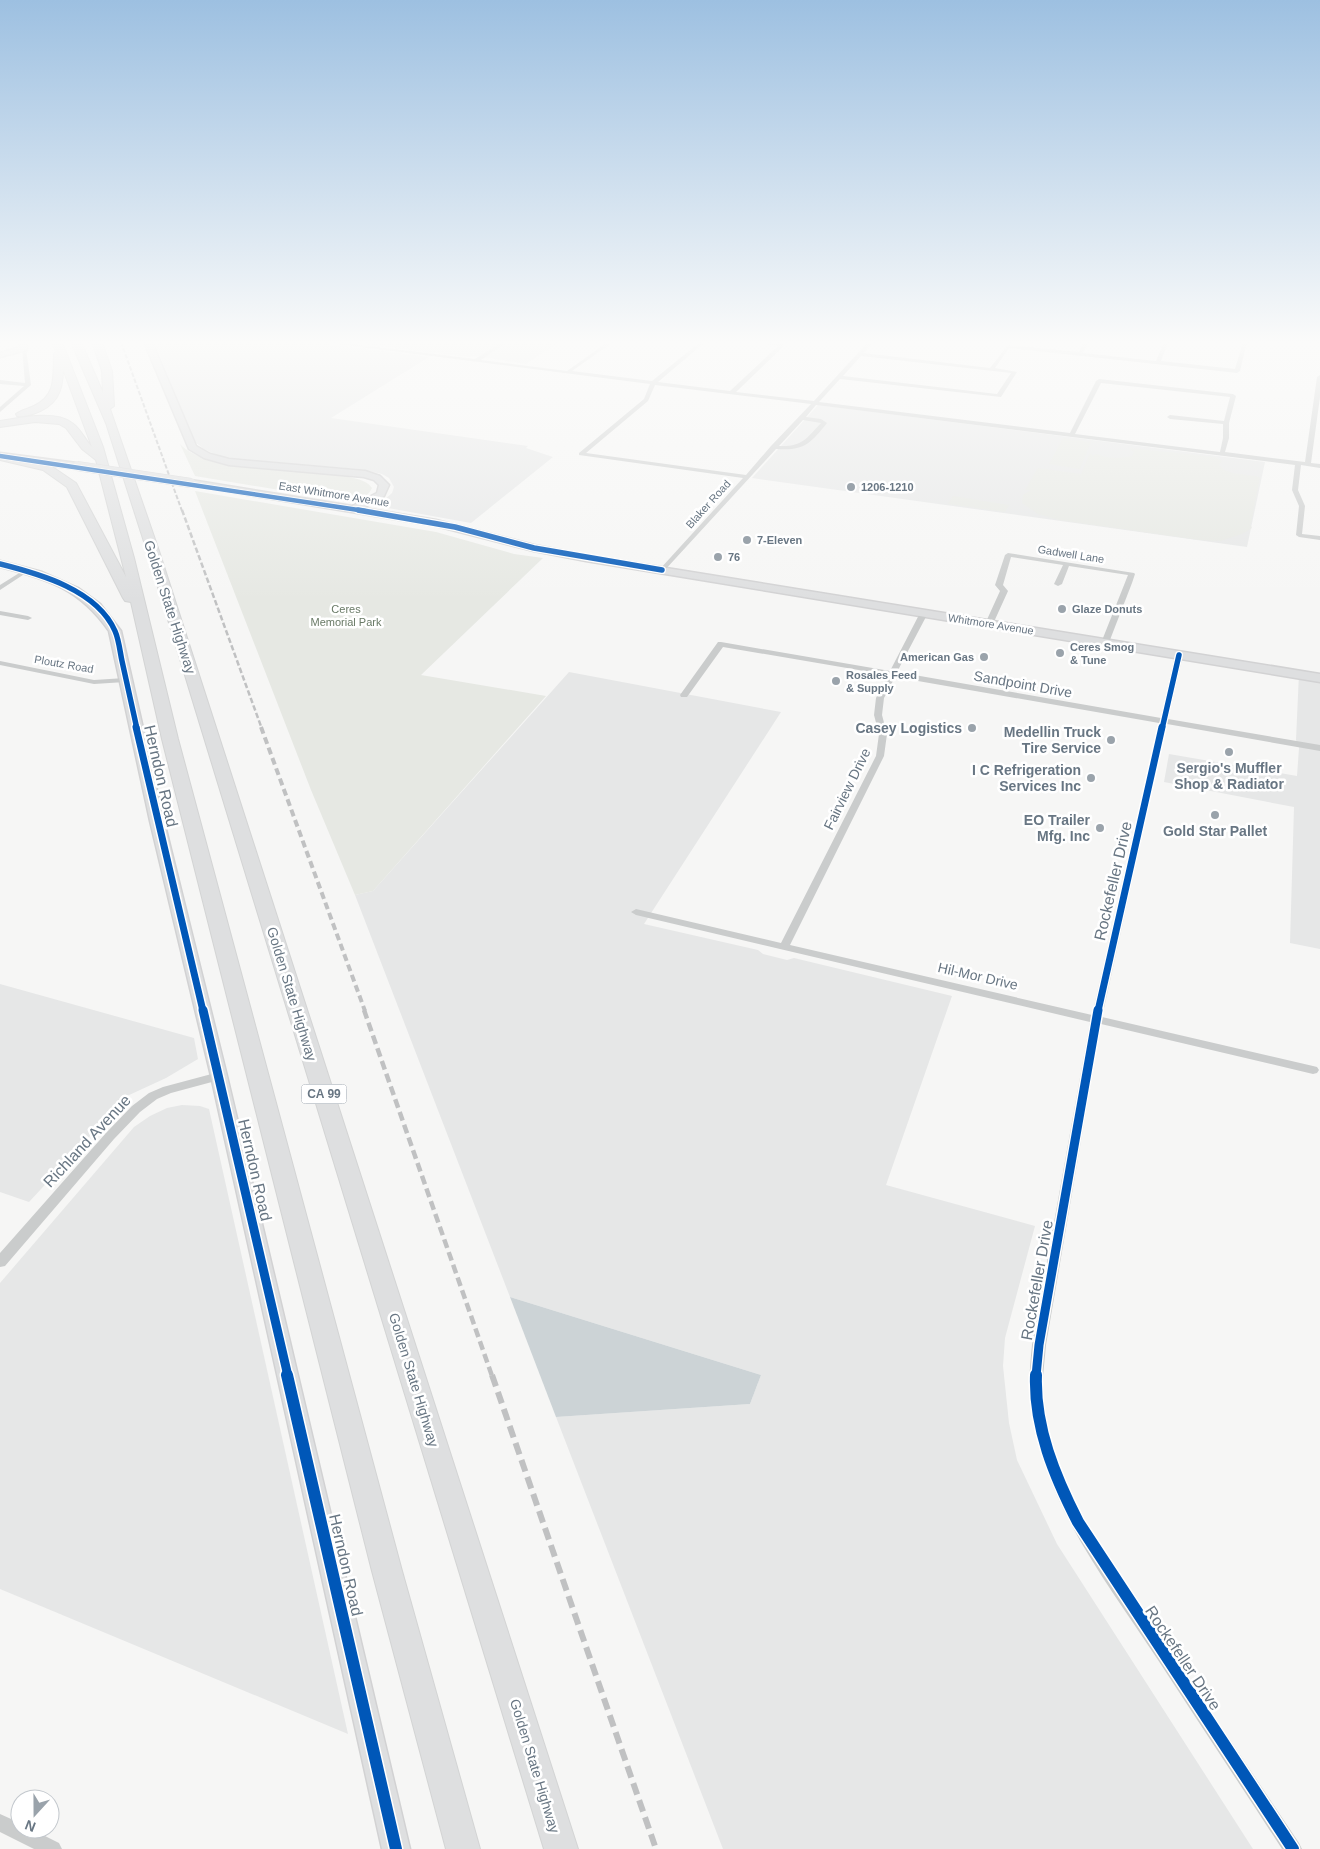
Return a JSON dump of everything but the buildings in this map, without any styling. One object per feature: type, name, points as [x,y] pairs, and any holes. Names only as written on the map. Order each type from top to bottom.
[{"type":"highway","points":[[72,428],[86,447],[101,459]]},
{"type":"highway","name":"Golden State Highway","points":[[91,428],[101,459],[144,626],[170,738],[380,1542],[463,1849]]},
{"type":"highway","name":"Golden State Highway","points":[[113,428],[561,1849]]},
{"type":"highway","points":[[0,452],[20,458]]},
{"type":"highway","points":[[0,456],[47,468],[72,486],[144,626]]},
{"type":"street","points":[[184,428],[192,447],[207,456],[229,462],[359,472],[382,481],[384,485],[381,494],[356,509]]},
{"type":"street","points":[[612,428],[581,454],[746,477]]},
{"type":"street","name":"Blaker Road","points":[[662,570],[792,428]]},
{"type":"street","points":[[773,447],[795,449],[802,447],[819,428]]},
{"type":"street","points":[[1018,428],[1320,466]]},
{"type":"street","points":[[1072,435],[1075,428]]},
{"type":"street","points":[[1222,454],[1226,428]]},
{"type":"street","points":[[1308,465],[1313,429],[1320,430]]},
{"type":"street","name":"East Whitmore Avenue","points":[[0,456],[356,509],[455,527],[534,548],[662,570]]},
{"type":"street","points":[[1298,464],[1295,490],[1302,506],[1299,535],[1320,538]]},
{"type":"street","name":"Gadwell Lane","points":[[989,624],[1004,591],[999,585],[1008,556],[1132,574],[1123,600],[1116,610],[1105,643]]},
{"type":"street","name":"Herndon Road","points":[[0,564],[64,585],[84,596],[97,607],[114,631],[157,822],[219,1076],[396,1849]]},
{"type":"street","points":[[1058,584],[1067,564]]},
{"type":"street","name":"Whitmore Avenue","points":[[662,570],[1320,678]]},
{"type":"street","points":[[0,588],[26,571]]},
{"type":"street","points":[[0,613],[28,618]]},
{"type":"street","name":"Fairview Drive","points":[[784,947],[880,756],[883,734],[878,706],[884,688],[924,613]]},
{"type":"street","name":"Sandpoint Drive","points":[[684,695],[721,644],[1320,748]]},
{"type":"street","name":"Rockefeller Drive","points":[[1179,655],[1096,1019],[1039,1345],[1036,1382],[1041,1427],[1051,1464],[1069,1507],[1088,1540],[1293,1849]]},
{"type":"street","name":"Ploutz Road","points":[[0,663],[94,682],[125,680]]},
{"type":"street","name":"Hil-Mor Drive","points":[[636,912],[1313,1070]]},
{"type":"street","name":"Richland Avenue","points":[[0,1262],[136,1109],[153,1096],[166,1090],[219,1076]]},
{"type":"street","points":[[0,1823],[53,1849]]},
{"type":"shaded area","points":[[189,428],[403,428],[528,446],[526,448],[553,457],[471,523],[388,508],[382,505],[382,502],[392,493],[394,487],[389,478],[382,474],[359,469],[242,460],[219,456],[204,449],[195,442]]},
{"type":"shaded area","points":[[797,428],[1001,428],[1265,462],[1247,547],[752,478]]},
{"type":"shaded area","points":[[569,672],[781,712],[644,924],[758,950],[763,954],[787,960],[794,958],[952,996],[886,1185],[1035,1226],[1005,1338],[1003,1366],[1009,1423],[1017,1460],[1057,1544],[1253,1849],[723,1849],[556,1417],[750,1404],[761,1375],[510,1297],[355,895],[373,891]]},
{"type":"shaded area","points":[[1299,673],[1320,676],[1320,949],[1290,943],[1294,807],[1164,782],[1169,754],[1297,776],[1299,748],[1296,740]]},
{"type":"shaded area","points":[[0,984],[194,1038],[198,1059],[166,1078],[127,1096],[29,1202],[0,1192]]},
{"type":"shaded area","points":[[182,1105],[200,1106],[209,1109],[348,1734],[0,1589],[0,1283],[134,1127],[150,1116],[167,1108]]},
{"type":"shaded area","points":[[510,1297],[761,1375],[750,1404],[556,1417]]},
{"type":"green space","points":[[1063,438],[1091,442],[1080,469],[1049,464]]},
{"type":"green space","points":[[180,444],[198,456],[223,463],[253,468],[341,476],[361,480],[372,488],[361,499],[345,501],[195,476]]},
{"type":"green space","points":[[1129,448],[1215,457],[1222,461],[1219,465],[1224,470],[1260,477],[1250,524],[1252,528],[1242,534],[1221,541],[1199,540],[1059,520],[1038,514],[1022,503],[1023,495],[1031,490],[1025,490],[1038,468],[1081,474],[1090,453],[1093,456],[1096,454],[1110,458],[1123,458],[1132,456],[1134,452]]},
{"type":"green space","name":"Ceres Memorial Park","points":[[195,491],[436,532],[514,554],[543,558],[421,675],[546,696],[373,891],[355,895],[311,790]]},
{"type":"green space","points":[[953,496],[1009,505],[1005,512],[948,504]]},
{"type":"railway","points":[[152,428],[182,511]]},
{"type":"railway","points":[[182,510],[262,729]]},
{"type":"railway","points":[[261,727],[365,1011]]},
{"type":"railway","points":[[364,1010],[492,1376]]},
{"type":"railway","points":[[492,1375],[656,1849]]},
{"type":"cycle path","points":[[0,456],[355,509],[455,527],[534,548],[662,570]]},
{"type":"cycle path","points":[[0,564],[38,574],[75,590],[96,606],[115,631],[157,821],[219,1076],[396,1849]]},
{"type":"cycle path","points":[[1179,655],[1096,1019],[1039,1345],[1036,1379],[1038,1405],[1041,1426],[1052,1465],[1068,1503],[1088,1540],[1293,1849]]},
{"type":"place","name":"1206-1210","points":[[851,487]]},
{"type":"place","name":"7-Eleven","points":[[747,540]]},
{"type":"place","name":"76","points":[[718,557]]},
{"type":"place","name":"Glaze Donuts","points":[[1062,609]]},
{"type":"place","name":"Ceres Smog & Tune","points":[[1060,653]]},
{"type":"place","name":"American Gas","points":[[984,657]]},
{"type":"place","name":"Rosales Feed & Supply","points":[[836,681]]},
{"type":"place","name":"Casey Logistics","points":[[972,728]]},
{"type":"place","name":"Medellin Truck Tire Service","points":[[1111,740]]},
{"type":"place","name":"Sergio's Muffler Shop & Radiator","points":[[1229,752]]},
{"type":"place","name":"I C Refrigeration Services Inc","points":[[1091,778]]},
{"type":"place","name":"Gold Star Pallet","points":[[1215,815]]},
{"type":"place","name":"EO Trailer Mfg. Inc","points":[[1100,828]]}]
